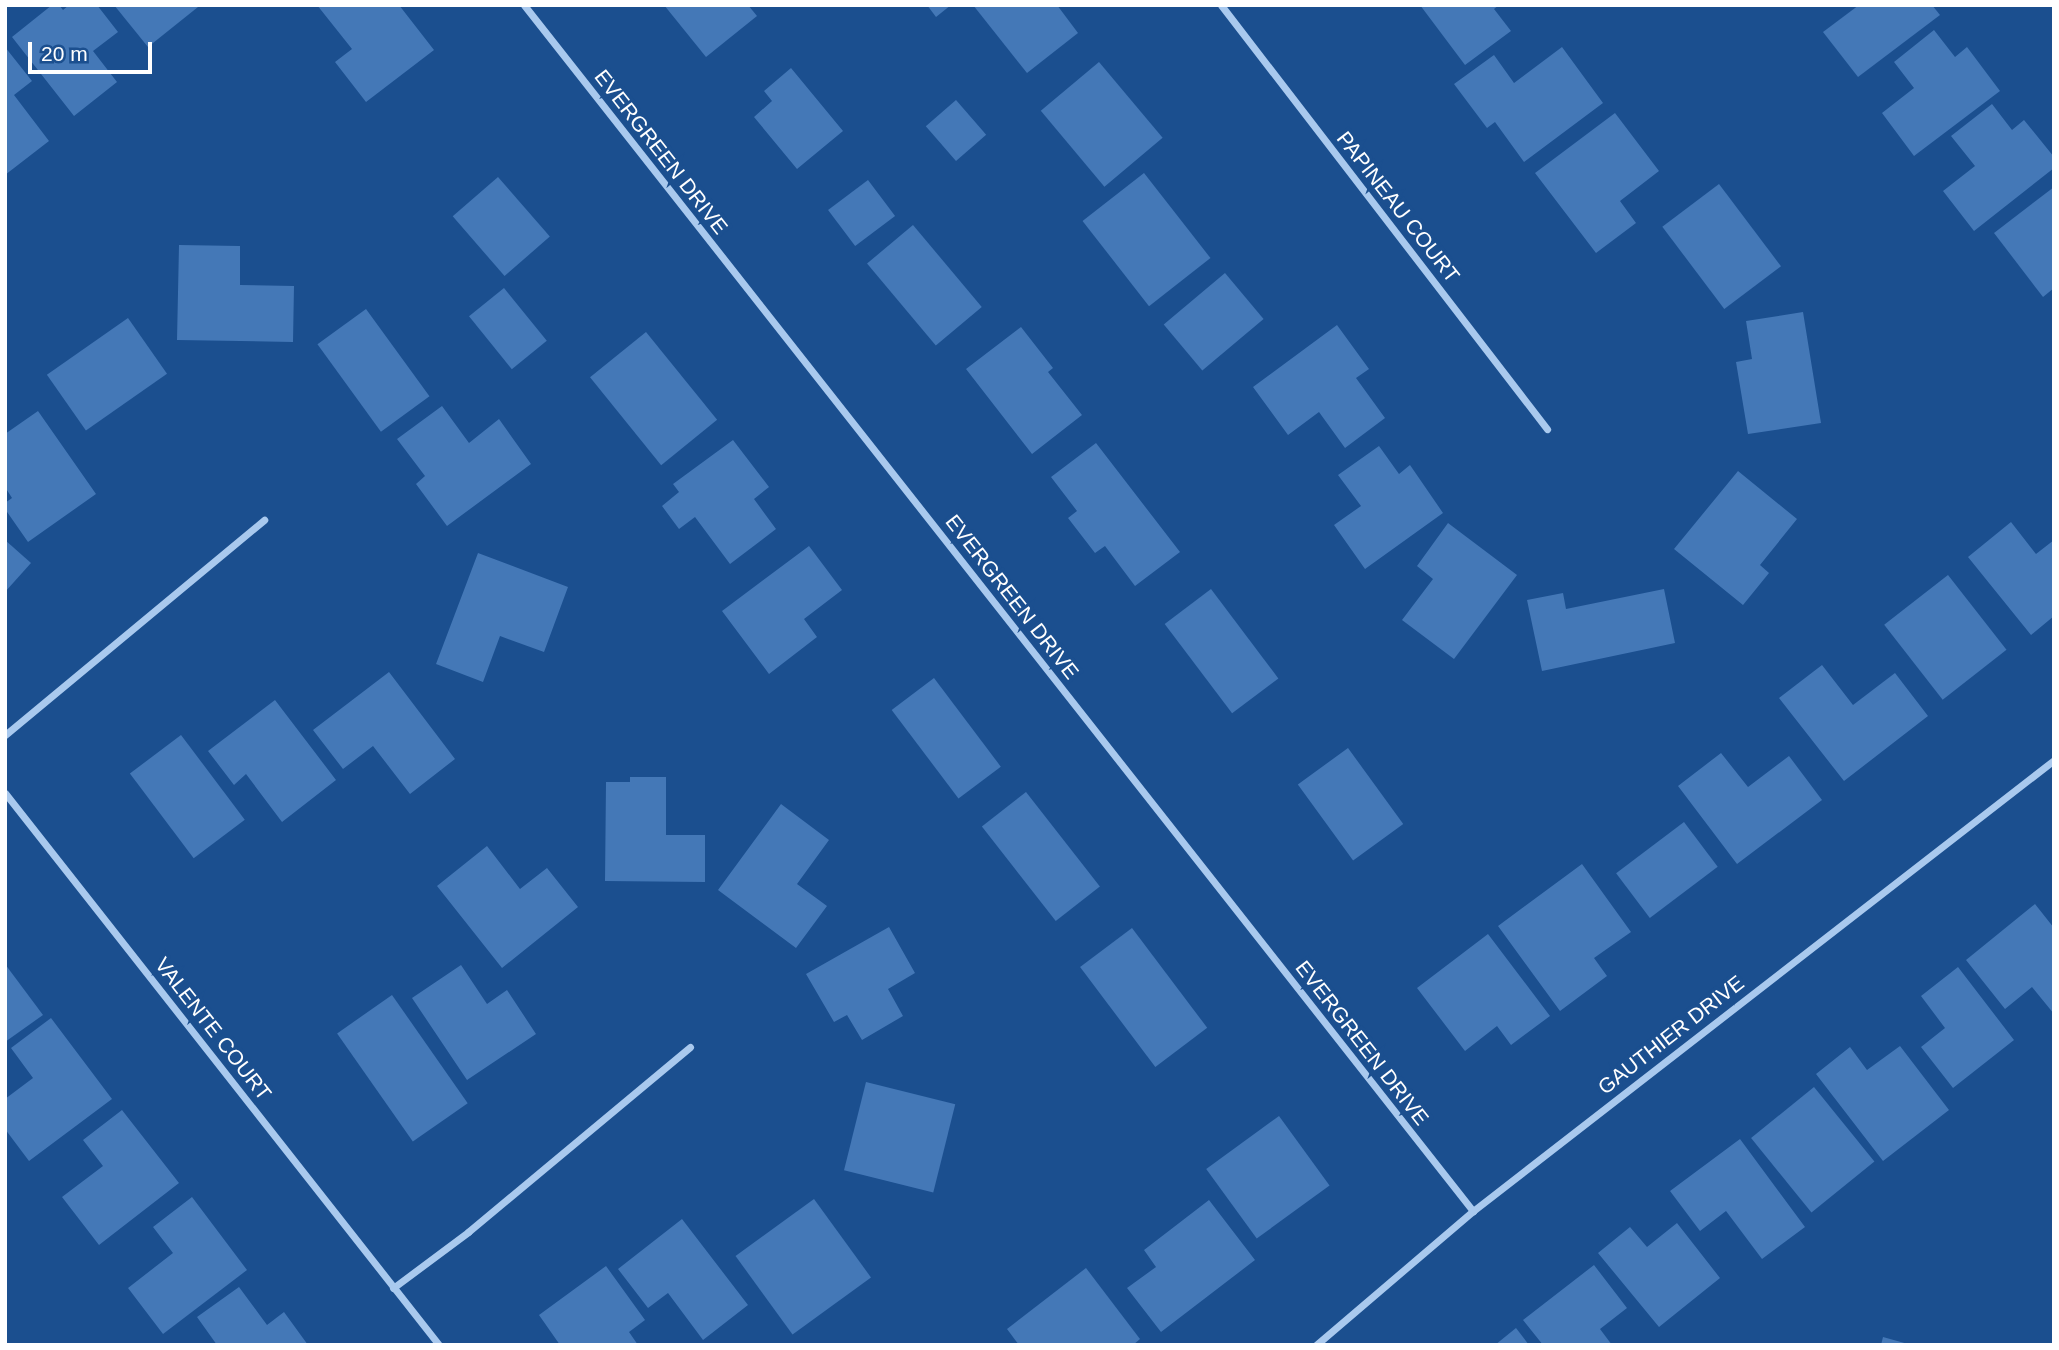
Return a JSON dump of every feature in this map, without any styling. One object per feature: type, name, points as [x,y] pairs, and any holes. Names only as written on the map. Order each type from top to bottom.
[{"type":"street","name":"EVERGREEN DRIVE","points":[[524,5],[1473,1211]]},
{"type":"street","name":"PAPINEAU COURT","points":[[1221,5],[1547,429]]},
{"type":"street","points":[[5,735],[264,520]]},
{"type":"street","name":"GAUTHIER DRIVE","points":[[1316,1345],[1473,1211],[2054,760]]},
{"type":"street","name":"VALENTE COURT","points":[[5,793],[439,1345]]},
{"type":"street","points":[[393,1287],[468,1232],[690,1047]]},
{"type":"building","points":[[52,5],[59,5],[63,10],[69,5],[97,5],[118,32],[93,51],[117,82],[74,116],[12,37]]},
{"type":"building","points":[[114,5],[196,5],[198,7],[148,47]]},
{"type":"building","points":[[317,5],[399,5],[434,50],[366,102],[335,62],[352,49]]},
{"type":"building","points":[[664,5],[748,5],[757,16],[706,57]]},
{"type":"building","points":[[927,5],[951,5],[936,17]]},
{"type":"building","points":[[973,5],[1057,5],[1078,33],[1027,73]]},
{"type":"building","points":[[1420,5],[1499,5],[1494,9],[1511,31],[1465,65]]},
{"type":"building","points":[[1859,5],[1932,5],[1940,15],[1858,77],[1823,32]]},
{"type":"building","points":[[1934,30],[1955,57],[1967,47],[2000,91],[1914,156],[1882,113],[1914,88],[1894,62]]},
{"type":"building","points":[[5,47],[32,81],[14,95],[49,141],[5,175]]},
{"type":"building","points":[[1562,47],[1603,103],[1524,162],[1495,122],[1487,128],[1454,84],[1494,55],[1514,83]]},
{"type":"building","points":[[1099,62],[1163,138],[1104,187],[1041,111]]},
{"type":"building","points":[[791,68],[843,131],[797,169],[754,117],[772,101],[764,91]]},
{"type":"building","points":[[956,100],[986,135],[956,161],[926,126]]},
{"type":"building","points":[[1992,104],[2012,130],[2024,120],[2054,157],[2054,168],[1974,231],[1943,191],[1975,166],[1951,136]]},
{"type":"building","points":[[1615,113],[1659,171],[1620,201],[1636,223],[1596,253],[1535,173]]},
{"type":"building","points":[[1144,173],[1210,258],[1149,306],[1083,221]]},
{"type":"building","points":[[498,177],[550,237],[505,276],[453,216]]},
{"type":"building","points":[[868,180],[895,216],[855,246],[828,210]]},
{"type":"building","points":[[1719,184],[1781,266],[1724,309],[1662,227]]},
{"type":"building","points":[[2054,187],[2054,288],[2043,297],[1994,233]]},
{"type":"building","points":[[913,225],[982,307],[936,346],[867,264]]},
{"type":"building","points":[[179,245],[240,246],[240,285],[294,286],[293,342],[177,340]]},
{"type":"building","points":[[1225,273],[1264,319],[1202,370],[1164,324]]},
{"type":"building","points":[[504,288],[547,341],[512,369],[469,316]]},
{"type":"building","points":[[366,309],[429,396],[381,432],[317,344]]},
{"type":"building","points":[[1803,312],[1821,423],[1748,434],[1736,362],[1752,359],[1746,321]]},
{"type":"building","points":[[128,318],[167,374],[86,430],[47,375]]},
{"type":"building","points":[[1337,325],[1369,369],[1356,378],[1385,418],[1345,448],[1319,412],[1288,435],[1253,387]]},
{"type":"building","points":[[1021,327],[1053,368],[1048,372],[1082,415],[1032,454],[966,369]]},
{"type":"building","points":[[646,332],[717,420],[661,465],[590,377]]},
{"type":"building","points":[[442,406],[469,443],[499,419],[531,464],[447,526],[416,484],[425,476],[397,439]]},
{"type":"building","points":[[38,411],[96,494],[28,542],[5,509],[5,503],[12,498],[5,487],[5,434]]},
{"type":"building","points":[[733,440],[769,487],[754,499],[776,529],[730,564],[695,517],[679,529],[662,506],[679,492],[673,484]]},
{"type":"building","points":[[1096,443],[1180,552],[1135,586],[1105,546],[1095,553],[1068,518],[1077,511],[1051,477]]},
{"type":"building","points":[[1379,446],[1399,474],[1410,465],[1443,513],[1365,569],[1334,525],[1361,506],[1338,475]]},
{"type":"building","points":[[1738,471],[1797,519],[1760,565],[1769,573],[1743,605],[1674,549]]},
{"type":"building","points":[[2011,522],[2036,554],[2054,540],[2054,616],[2031,635],[1968,557]]},
{"type":"building","points":[[1448,523],[1517,575],[1454,659],[1402,620],[1433,579],[1417,566]]},
{"type":"building","points":[[5,540],[31,563],[5,592]]},
{"type":"building","points":[[809,546],[842,590],[804,619],[817,637],[769,674],[722,611]]},
{"type":"building","points":[[478,553],[568,587],[544,652],[500,636],[483,682],[436,664]]},
{"type":"building","points":[[1948,575],[2006,650],[1943,700],[1884,625]]},
{"type":"building","points":[[1211,589],[1278,678],[1232,713],[1165,624]]},
{"type":"building","points":[[1664,589],[1675,643],[1542,671],[1527,600],[1563,593],[1566,609]]},
{"type":"building","points":[[1822,665],[1853,705],[1895,673],[1928,716],[1844,781],[1779,698]]},
{"type":"building","points":[[389,672],[455,759],[410,794],[373,746],[343,769],[313,730]]},
{"type":"building","points":[[934,678],[1001,767],[958,799],[892,710]]},
{"type":"building","points":[[275,700],[336,780],[282,822],[246,774],[234,785],[208,751]]},
{"type":"building","points":[[181,735],[245,820],[194,858],[130,774]]},
{"type":"building","points":[[1348,748],[1403,824],[1353,860],[1298,784]]},
{"type":"building","points":[[1721,753],[1748,787],[1789,756],[1822,800],[1737,864],[1678,786]]},
{"type":"building","points":[[630,777],[666,777],[666,835],[705,835],[705,882],[605,881],[606,782],[630,782]]},
{"type":"building","points":[[1026,792],[1100,887],[1056,921],[982,826]]},
{"type":"building","points":[[781,804],[829,840],[797,884],[827,906],[796,948],[718,890]]},
{"type":"building","points":[[1684,822],[1718,867],[1650,918],[1616,873]]},
{"type":"building","points":[[487,846],[520,889],[547,868],[578,907],[502,968],[437,886]]},
{"type":"building","points":[[1582,864],[1631,932],[1594,958],[1607,976],[1560,1011],[1498,926]]},
{"type":"building","points":[[2035,904],[2054,928],[2054,1014],[2032,987],[2005,1009],[1966,960]]},
{"type":"building","points":[[889,927],[915,973],[888,989],[903,1016],[862,1040],[847,1015],[834,1022],[806,974]]},
{"type":"building","points":[[1132,928],[1207,1028],[1155,1067],[1080,967]]},
{"type":"building","points":[[1488,934],[1550,1016],[1511,1045],[1497,1026],[1465,1051],[1417,988]]},
{"type":"building","points":[[5,964],[43,1015],[5,1042]]},
{"type":"building","points":[[461,965],[487,1004],[507,990],[536,1034],[467,1080],[412,998]]},
{"type":"building","points":[[1958,967],[2014,1040],[1953,1088],[1921,1047],[1945,1028],[1921,996]]},
{"type":"building","points":[[392,995],[468,1103],[413,1142],[337,1033]]},
{"type":"building","points":[[51,1018],[112,1099],[29,1161],[5,1129],[5,1099],[33,1078],[11,1048]]},
{"type":"building","points":[[1900,1046],[1949,1110],[1883,1161],[1816,1074],[1850,1047],[1867,1070]]},
{"type":"building","points":[[866,1082],[955,1104],[933,1193],[844,1170]]},
{"type":"building","points":[[1814,1087],[1874,1162],[1811,1213],[1751,1138]]},
{"type":"building","points":[[122,1110],[179,1183],[99,1245],[62,1197],[103,1166],[83,1140]]},
{"type":"building","points":[[1279,1116],[1330,1186],[1257,1238],[1206,1169]]},
{"type":"building","points":[[1740,1139],[1805,1227],[1762,1259],[1726,1211],[1700,1231],[1670,1191]]},
{"type":"building","points":[[192,1197],[247,1270],[163,1334],[128,1288],[173,1253],[153,1227]]},
{"type":"building","points":[[814,1199],[871,1277],[793,1334],[736,1256]]},
{"type":"building","points":[[1209,1200],[1255,1260],[1161,1332],[1127,1288],[1156,1267],[1144,1250]]},
{"type":"building","points":[[682,1219],[748,1305],[703,1340],[668,1293],[648,1308],[618,1269]]},
{"type":"building","points":[[1677,1223],[1720,1278],[1659,1327],[1598,1253],[1630,1227],[1647,1247]]},
{"type":"building","points":[[1594,1265],[1627,1308],[1600,1329],[1612,1345],[1543,1345],[1523,1320]]},
{"type":"building","points":[[606,1266],[645,1320],[629,1332],[638,1345],[560,1345],[539,1315]]},
{"type":"building","points":[[1086,1268],[1140,1339],[1133,1345],[1019,1345],[1007,1329]]},
{"type":"building","points":[[239,1287],[267,1325],[284,1312],[308,1345],[217,1345],[197,1317]]},
{"type":"building","points":[[1516,1328],[1529,1345],[1495,1345]]},
{"type":"building","points":[[1883,1337],[1908,1344],[1908,1345],[1881,1345]]}]
